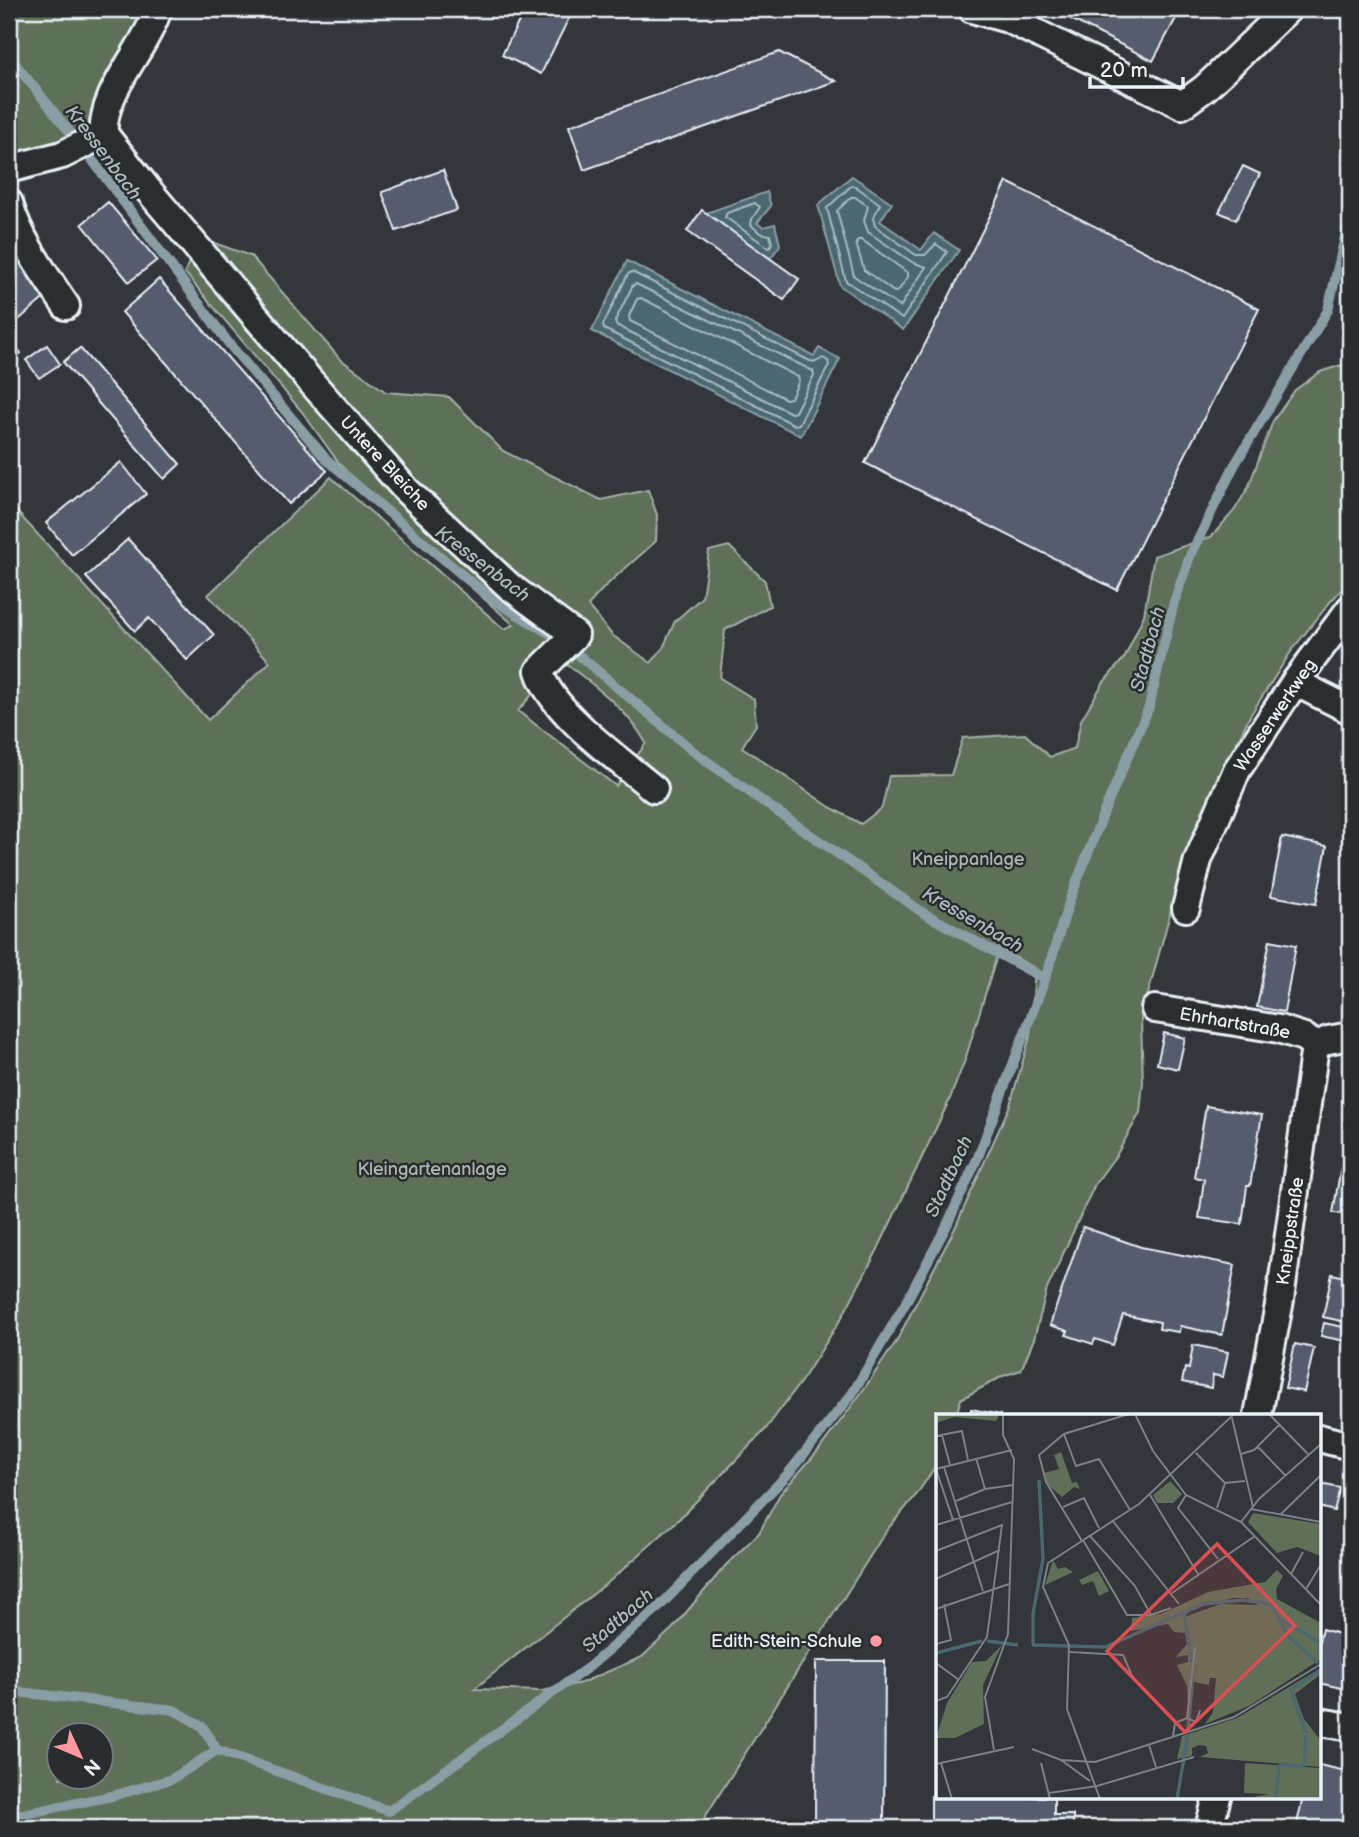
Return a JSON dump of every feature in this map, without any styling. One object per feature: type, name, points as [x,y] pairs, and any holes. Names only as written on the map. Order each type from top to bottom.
[{"type":"street","points":[[9,169],[41,161],[88,142],[144,42],[158,9]]},
{"type":"street","points":[[972,9],[1008,19],[1182,105],[1205,88],[1288,9]]},
{"type":"street","name":"Untere Bleiche","points":[[88,142],[149,191],[407,491],[509,586],[575,635],[539,671],[550,695],[654,789]]},
{"type":"street","points":[[9,202],[16,223],[37,262],[66,306]]},
{"type":"street","name":"Wasserwerkweg","points":[[1185,908],[1199,860],[1237,769],[1295,682],[1350,610]]},
{"type":"street","points":[[1295,682],[1350,710]]},
{"type":"street","name":"Ehrhartstraße","points":[[1155,1010],[1279,1029],[1304,1037],[1315,1046]]},
{"type":"street","points":[[1315,1046],[1328,1040],[1350,1036]]},
{"type":"street","name":"Kneippstraße","points":[[1258,1414],[1280,1300],[1315,1046]]},
{"type":"street","points":[[1320,1437],[1350,1446]]},
{"type":"street","points":[[1320,1722],[1350,1727]]},
{"type":"street","points":[[1209,1828],[1217,1798]]},
{"type":"green space","points":[[9,9],[147,9],[87,133],[9,159]]},
{"type":"green space","name":"Kleingartenanlage","points":[[206,240],[251,256],[340,359],[386,392],[449,397],[503,451],[601,500],[648,490],[657,515],[656,541],[612,580],[588,606],[612,635],[651,663],[663,648],[675,621],[702,597],[709,551],[729,546],[765,581],[770,606],[725,630],[720,678],[754,699],[756,725],[742,747],[830,807],[861,824],[882,808],[889,776],[951,775],[963,738],[1025,734],[1050,757],[1075,748],[1081,720],[1103,683],[1125,657],[1144,615],[1154,556],[1211,537],[1234,511],[1248,488],[1273,421],[1295,390],[1320,372],[1342,365],[1350,376],[1350,580],[1292,650],[1251,714],[1221,774],[1184,863],[1141,1019],[1143,1082],[1140,1113],[1117,1154],[1095,1184],[1047,1289],[1034,1339],[1021,1370],[1003,1376],[961,1399],[956,1414],[936,1414],[936,1466],[917,1494],[886,1531],[698,1828],[9,1828],[9,503],[208,720],[270,662],[208,595],[331,477],[504,629],[514,625],[376,504],[339,463],[303,413],[185,273],[192,252]],"holes":[[[561,660],[619,708],[646,743],[616,786],[518,711]],[[999,949],[1035,968],[1030,1036],[1010,1105],[955,1228],[896,1342],[817,1452],[780,1494],[759,1533],[726,1565],[673,1628],[642,1657],[581,1683],[542,1691],[474,1689],[612,1579],[677,1521],[765,1430],[805,1376],[842,1317],[877,1251],[949,1101],[965,1060]]]},
{"type":"water","points":[[852,176],[892,203],[880,221],[921,250],[934,233],[959,250],[903,330],[840,286],[818,205]]},
{"type":"water","points":[[767,192],[771,206],[757,223],[763,227],[775,224],[780,245],[770,259],[706,213]]},
{"type":"water","points":[[627,261],[814,356],[819,348],[840,359],[801,436],[592,331]]},
{"type":"building","points":[[525,9],[554,9],[570,16],[541,74],[502,55]]},
{"type":"building","points":[[1051,9],[1181,9],[1153,61]]},
{"type":"building","points":[[779,52],[836,81],[584,170],[569,126]]},
{"type":"building","points":[[1243,166],[1260,174],[1236,220],[1219,212]]},
{"type":"building","points":[[443,170],[457,210],[396,231],[382,192]]},
{"type":"building","points":[[1007,182],[1259,309],[1117,590],[865,463]]},
{"type":"building","points":[[108,202],[157,260],[129,282],[82,224]]},
{"type":"building","points":[[702,210],[799,279],[784,300],[687,231]]},
{"type":"building","points":[[9,248],[48,295],[9,328]]},
{"type":"building","points":[[159,279],[327,471],[289,504],[122,312]]},
{"type":"building","points":[[9,338],[21,353],[9,363]]},
{"type":"building","points":[[47,345],[60,364],[39,378],[26,360]]},
{"type":"building","points":[[80,348],[180,464],[164,479],[63,362]]},
{"type":"building","points":[[121,462],[146,494],[72,555],[46,523]]},
{"type":"building","points":[[128,539],[214,635],[187,660],[149,618],[135,631],[86,577]]},
{"type":"building","points":[[1282,837],[1327,846],[1316,904],[1271,896]]},
{"type":"building","points":[[1270,940],[1296,945],[1284,1012],[1257,1007]]},
{"type":"building","points":[[1164,1033],[1185,1038],[1178,1069],[1157,1064]]},
{"type":"building","points":[[1206,1106],[1262,1115],[1242,1224],[1199,1218],[1204,1179],[1194,1177]]},
{"type":"building","points":[[1350,1115],[1350,1215],[1333,1213]]},
{"type":"building","points":[[1083,1227],[1141,1247],[1235,1265],[1222,1335],[1180,1326],[1179,1332],[1159,1329],[1160,1322],[1123,1315],[1113,1345],[1095,1339],[1093,1344],[1066,1335],[1068,1331],[1050,1325]]},
{"type":"building","points":[[1332,1274],[1350,1278],[1350,1323],[1323,1317]]},
{"type":"building","points":[[1324,1323],[1348,1328],[1345,1341],[1321,1336]]},
{"type":"building","points":[[1295,1344],[1314,1348],[1304,1392],[1285,1388]]},
{"type":"building","points":[[1193,1345],[1228,1352],[1223,1377],[1213,1375],[1211,1388],[1182,1382],[1185,1368],[1189,1369]]},
{"type":"building","points":[[971,1409],[996,1414],[970,1414]]},
{"type":"building","points":[[1320,1484],[1340,1488],[1334,1511],[1320,1507]]},
{"type":"building","points":[[1322,1629],[1350,1637],[1350,1690],[1320,1683]]},
{"type":"building","points":[[816,1661],[885,1661],[884,1828],[815,1828]]},
{"type":"building","points":[[1320,1765],[1350,1772],[1350,1808],[1346,1828],[1296,1828],[1303,1798],[1320,1798]]},
{"type":"building","points":[[931,1796],[1054,1798],[1054,1815],[1073,1815],[1073,1828],[931,1828]]},
{"type":"waterway","name":"Kressenbach","points":[[9,56],[93,161],[230,345],[326,459],[468,580],[500,604],[562,641],[693,751],[769,806],[925,914],[1045,979]]},
{"type":"waterway","name":"Stadtbach","points":[[9,1691],[174,1710],[202,1726],[217,1750],[389,1811],[590,1666],[659,1607],[787,1475],[852,1394],[905,1304],[947,1225],[978,1157],[1045,979],[1070,899],[1149,707],[1174,602],[1190,556],[1234,466],[1328,310],[1350,215]]},
{"type":"waterway","name":"Stadtbach","points":[[9,1817],[112,1796],[172,1779],[217,1750]]},
{"type":"place","name":"Edith-Stein-Schule","points":[[876,1641]]},
{"type":"park label","name":"Kneippanlage","points":[[968,859]]}]
